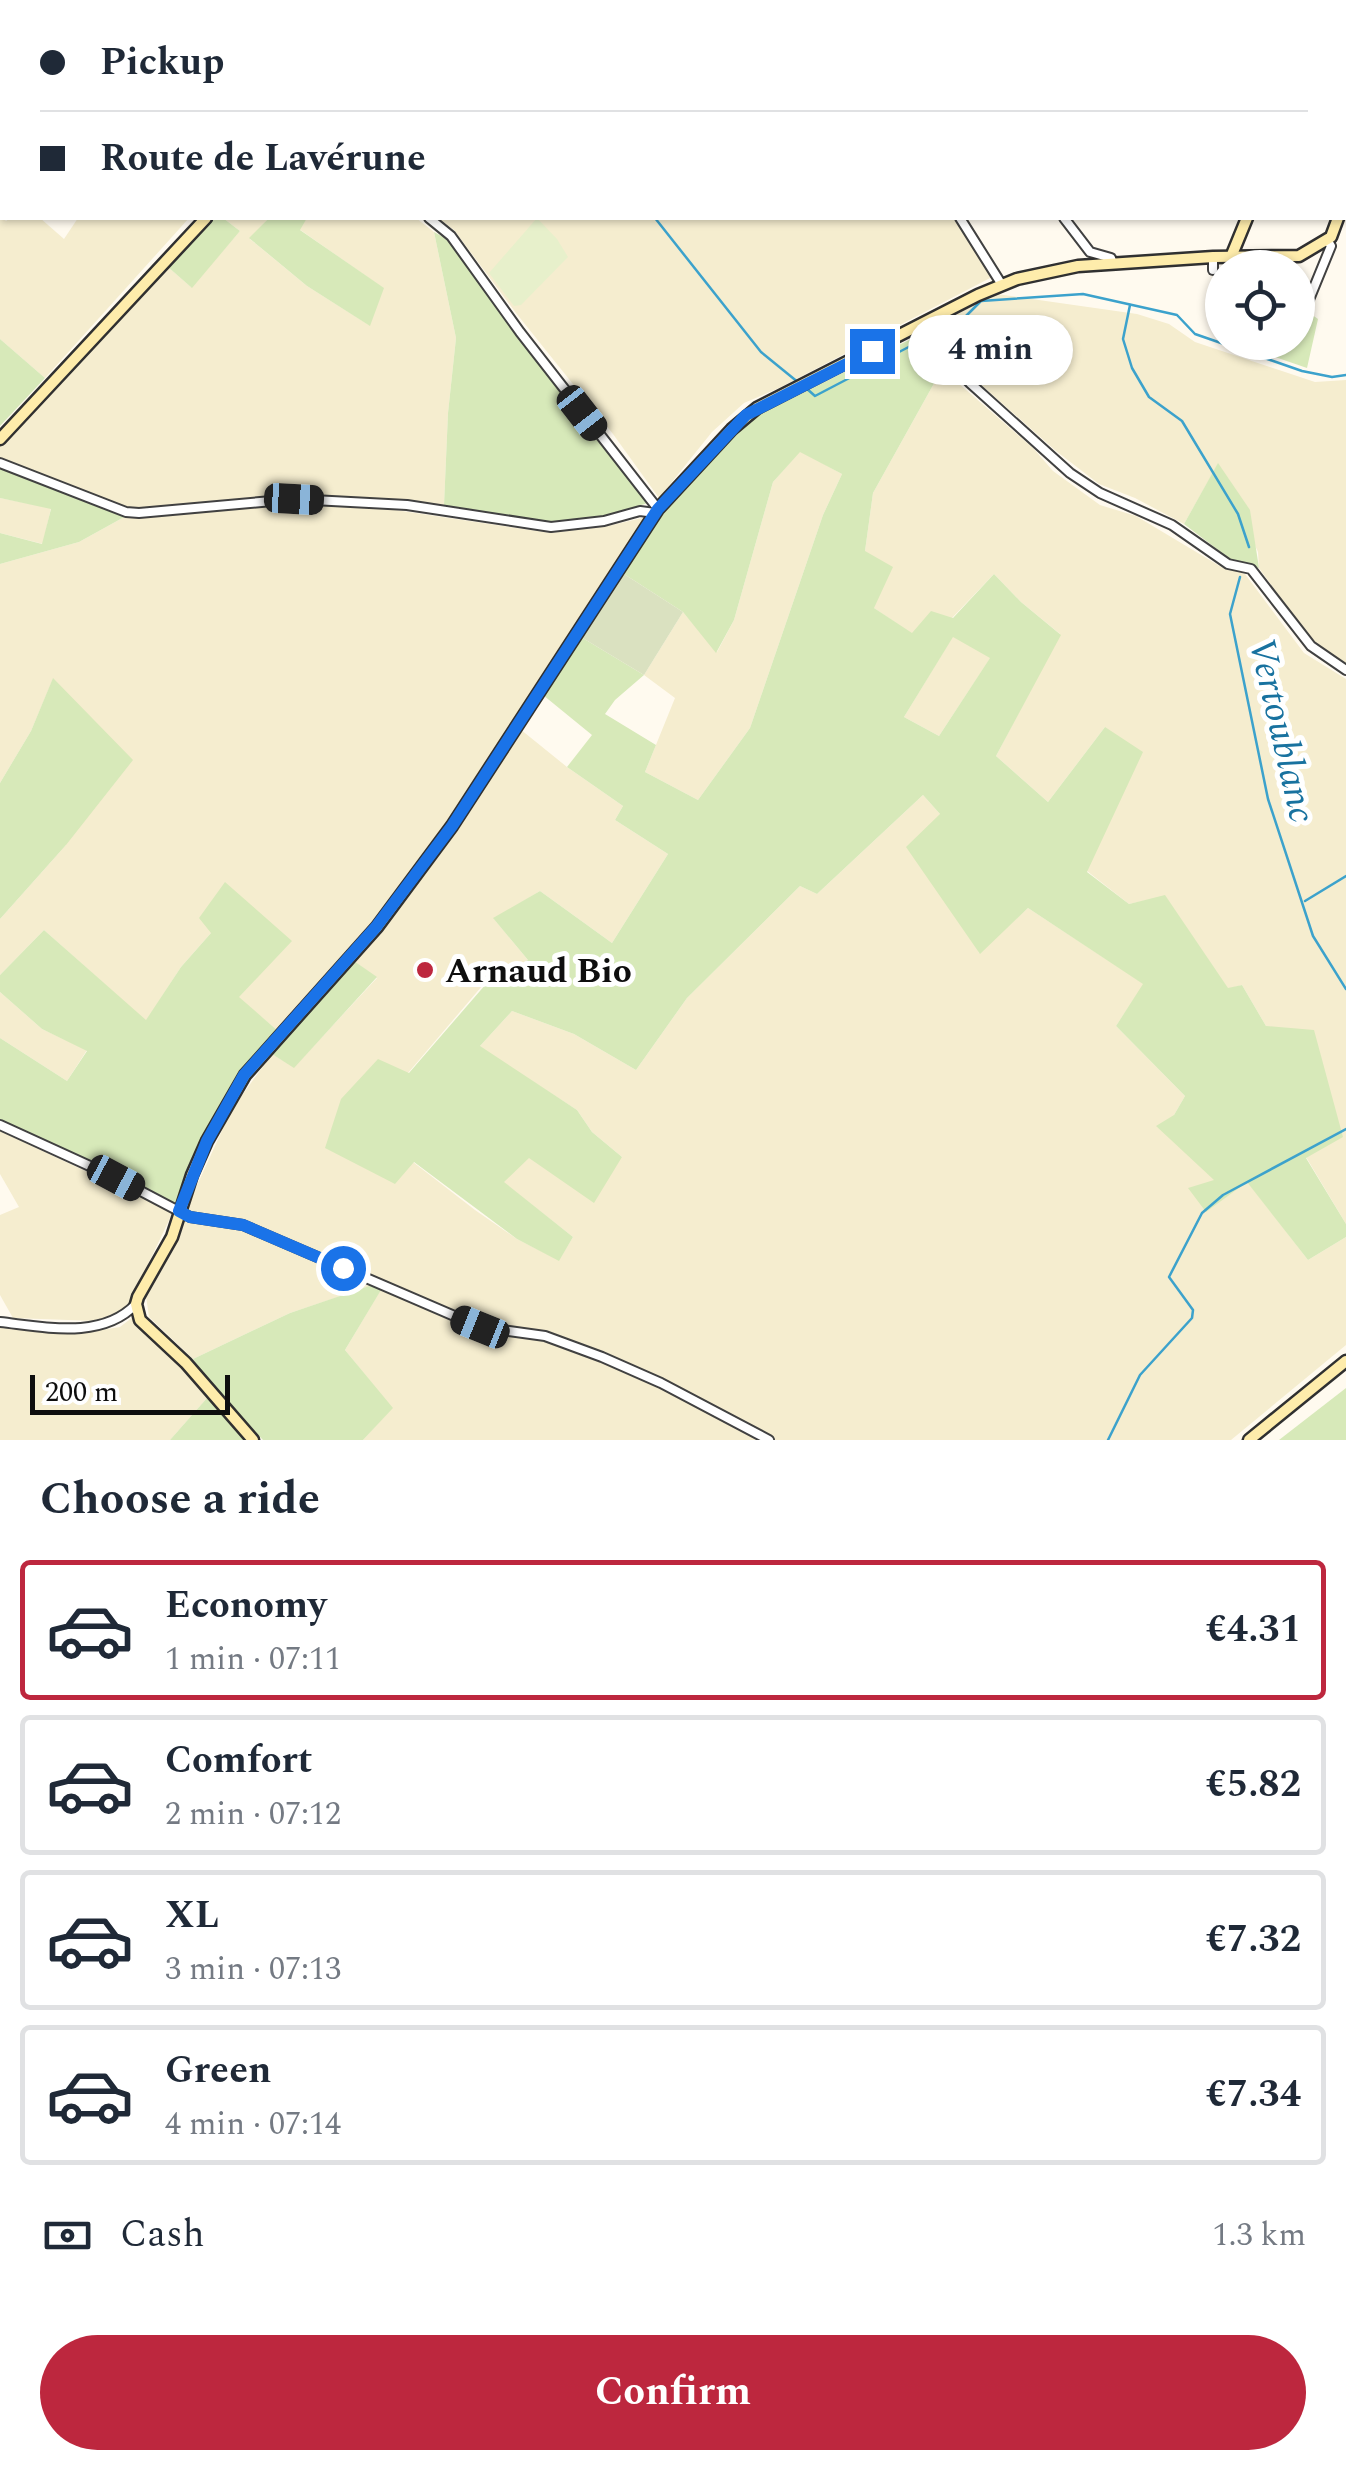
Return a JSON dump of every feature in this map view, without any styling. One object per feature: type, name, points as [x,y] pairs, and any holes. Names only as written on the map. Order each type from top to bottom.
[{"type":"street","points":[[0,439],[204,220]]},
{"type":"street","points":[[431,220],[451,236],[657,511]]},
{"type":"street","points":[[961,220],[1002,284]]},
{"type":"street","points":[[1066,220],[1090,252],[1111,258],[1113,264]]},
{"type":"street","points":[[1234,250],[1246,220]]},
{"type":"street","points":[[1315,250],[1328,241],[1337,220]]},
{"type":"street","points":[[1315,287],[1328,258],[1328,241]]},
{"type":"street","points":[[0,1322],[62,1328],[102,1326],[120,1319],[136,1304],[172,1237],[207,1141],[244,1075],[376,927],[452,826],[657,511],[746,415],[1002,284],[1078,266],[1205,263]]},
{"type":"street","points":[[920,326],[926,338],[970,383],[1070,474],[1100,493],[1172,525],[1228,564],[1251,569],[1310,646],[1346,670]]},
{"type":"street","points":[[0,463],[126,512],[139,513],[294,499],[407,505],[550,526],[657,511]]},
{"type":"street","points":[[0,1125],[190,1217],[262,1232],[480,1327],[545,1336],[602,1357],[769,1440]]},
{"type":"street","points":[[136,1304],[140,1320],[186,1363],[254,1440]]},
{"type":"street","points":[[1249,1440],[1346,1361]]},
{"type":"shaded area","points":[[0,220],[42,220],[64,239],[77,220],[187,220],[45,378],[0,339]]},
{"type":"shaded area","points":[[226,220],[267,220],[250,239],[307,286],[369,325],[383,288],[299,229],[306,220],[419,220],[434,232],[456,338],[444,505],[306,495],[127,509],[0,459],[0,446],[168,267],[191,287],[240,231]]},
{"type":"shaded area","points":[[441,220],[954,220],[992,277],[744,403],[712,432],[659,498],[454,230]]},
{"type":"shaded area","points":[[997,294],[1137,314],[1169,324],[1205,345],[1205,360],[1249,360],[1315,382],[1346,380],[1346,664],[1312,641],[1259,568],[1258,552],[1218,464],[1184,524],[1099,484],[952,359],[927,329]]},
{"type":"shaded area","points":[[942,369],[1033,448],[1053,471],[1100,505],[1136,516],[1223,568],[1245,574],[1304,653],[1346,679],[1346,1224],[1306,1157],[1266,1026],[1242,985],[1228,989],[1165,896],[1129,904],[1087,871],[1105,727],[1048,802],[996,756],[1060,634],[994,574],[952,618],[912,634],[874,608],[865,551],[873,493]]},
{"type":"shaded area","points":[[800,451],[842,474],[823,515],[750,728],[698,800],[645,772],[675,698],[644,675],[683,612],[717,652],[734,620],[773,482]]},
{"type":"shaded area","points":[[0,498],[51,508],[43,544],[0,533]]},
{"type":"shaded area","points":[[293,503],[395,510],[551,533],[646,517],[444,829],[371,925],[278,1031],[239,998],[211,933],[181,967],[146,1021],[44,930],[0,975],[0,919],[66,845],[53,679],[31,731],[0,783],[0,564],[79,542],[126,516]]},
{"type":"shaded area","points":[[953,636],[991,657],[939,736],[904,717]]},
{"type":"shaded area","points":[[520,729],[623,806],[615,820],[668,854],[612,943],[540,891],[494,919],[528,960],[482,986],[408,1073],[413,1162],[475,1210],[517,1239],[559,1260],[573,1237],[503,1182],[528,1158],[622,1157],[592,1132],[577,1110],[479,1047],[512,1011],[574,1034],[636,1070],[687,998],[800,886],[817,894],[923,795],[940,814],[979,953],[1028,908],[1144,984],[1116,1026],[1185,1096],[1174,1115],[1215,1181],[1205,1211],[1247,1181],[1308,1260],[1346,1237],[1346,1345],[1231,1440],[363,1440],[392,1408],[345,1350],[386,1281],[290,1313],[193,1359],[149,1317],[146,1296],[182,1227],[186,1209],[232,1109],[272,1054],[294,1067],[377,978],[354,961],[459,826]]},
{"type":"shaded area","points":[[0,992],[42,1029],[87,1050],[67,1081],[0,1038]]},
{"type":"shaded area","points":[[0,1131],[173,1212],[127,1308],[96,1321],[13,1318],[0,1295],[0,1215],[19,1207],[0,1174]]},
{"type":"shaded area","points":[[133,1317],[171,1353],[207,1398],[170,1440],[0,1440],[0,1327],[64,1332],[101,1330],[120,1327]]},
{"type":"green space","points":[[209,220],[226,220],[240,231],[192,288],[168,267]]},
{"type":"green space","points":[[267,220],[306,220],[300,230],[384,288],[370,326],[307,286],[249,238]]},
{"type":"green space","points":[[535,220],[557,239],[568,257],[521,305],[514,306],[489,273]]},
{"type":"green space","points":[[434,232],[449,240],[511,328],[648,503],[602,517],[548,522],[444,505],[456,338]]},
{"type":"green space","points":[[915,337],[942,369],[873,493],[865,551],[893,567],[874,608],[912,633],[931,611],[953,618],[994,574],[1061,635],[996,756],[1048,802],[1105,727],[1143,752],[1087,872],[1129,904],[1165,895],[1228,988],[1242,985],[1266,1026],[1314,1030],[1343,1137],[1306,1158],[1346,1224],[1346,1237],[1308,1260],[1247,1182],[1206,1212],[1188,1188],[1214,1180],[1156,1126],[1174,1115],[1185,1096],[1116,1026],[1143,984],[1028,908],[980,954],[906,847],[940,814],[923,795],[817,894],[800,886],[687,998],[636,1070],[574,1034],[512,1011],[480,1046],[577,1110],[592,1132],[622,1157],[594,1203],[529,1158],[504,1182],[573,1237],[559,1261],[517,1239],[414,1162],[395,1184],[325,1148],[341,1099],[378,1059],[409,1073],[486,984],[528,960],[493,918],[540,891],[612,943],[668,854],[615,820],[623,806],[567,767],[592,735],[543,695],[581,637],[644,675],[605,714],[656,745],[645,772],[698,800],[750,728],[823,515],[842,474],[800,452],[773,482],[734,620],[716,653],[683,612],[624,574],[653,525],[742,423]],"holes":[[[953,637],[990,658],[939,736],[904,717]]]},
{"type":"green space","points":[[0,339],[45,378],[0,426]]},
{"type":"green space","points":[[1284,360],[1309,360],[1307,368]]},
{"type":"green space","points":[[1218,463],[1250,510],[1259,568],[1230,559],[1184,524]]},
{"type":"green space","points":[[0,467],[126,516],[79,542],[0,564],[0,533],[42,544],[51,509],[0,498]]},
{"type":"green space","points":[[624,574],[683,612],[644,675],[581,637]]},
{"type":"green space","points":[[53,678],[133,760],[66,845],[0,919],[0,783],[31,731]]},
{"type":"green space","points":[[225,882],[292,941],[239,997],[278,1031],[233,1083],[195,1154],[175,1205],[0,1120],[0,1038],[67,1081],[87,1051],[42,1029],[0,992],[0,975],[44,930],[146,1020],[181,967],[211,933],[199,918]]},
{"type":"green space","points":[[354,961],[377,977],[294,1068],[272,1054]]},
{"type":"green space","points":[[387,1280],[345,1350],[393,1408],[363,1440],[263,1440],[215,1391],[193,1359],[290,1313]]},
{"type":"green space","points":[[1346,1388],[1346,1440],[1279,1440]]},
{"type":"green space","points":[[207,1398],[248,1440],[170,1440]]},
{"type":"waterway","points":[[657,220],[761,352],[799,383]]},
{"type":"waterway","points":[[931,336],[958,324],[981,301],[1083,294],[1177,315],[1195,334],[1302,371],[1332,377],[1346,375]]},
{"type":"waterway","name":"Vertoublanc","points":[[1130,305],[1123,339],[1132,368],[1149,397],[1182,421],[1238,514],[1249,547]]},
{"type":"waterway","points":[[806,388],[815,396],[922,340]]},
{"type":"waterway","name":"Vertoublanc","points":[[1240,577],[1230,614],[1268,799],[1313,936],[1346,989]]},
{"type":"waterway","name":"Vertoublanc","points":[[1305,901],[1346,876]]},
{"type":"waterway","points":[[1108,1440],[1140,1375],[1192,1318],[1193,1310],[1169,1277],[1202,1213],[1223,1195],[1346,1129]]},
{"type":"place","name":"Arnaud Bio","points":[[425,970]]},
{"type":"route","points":[[343,1268],[243,1225],[190,1217],[179,1211],[207,1141],[244,1075],[376,927],[452,826],[658,509],[746,415],[872,351]]}]
